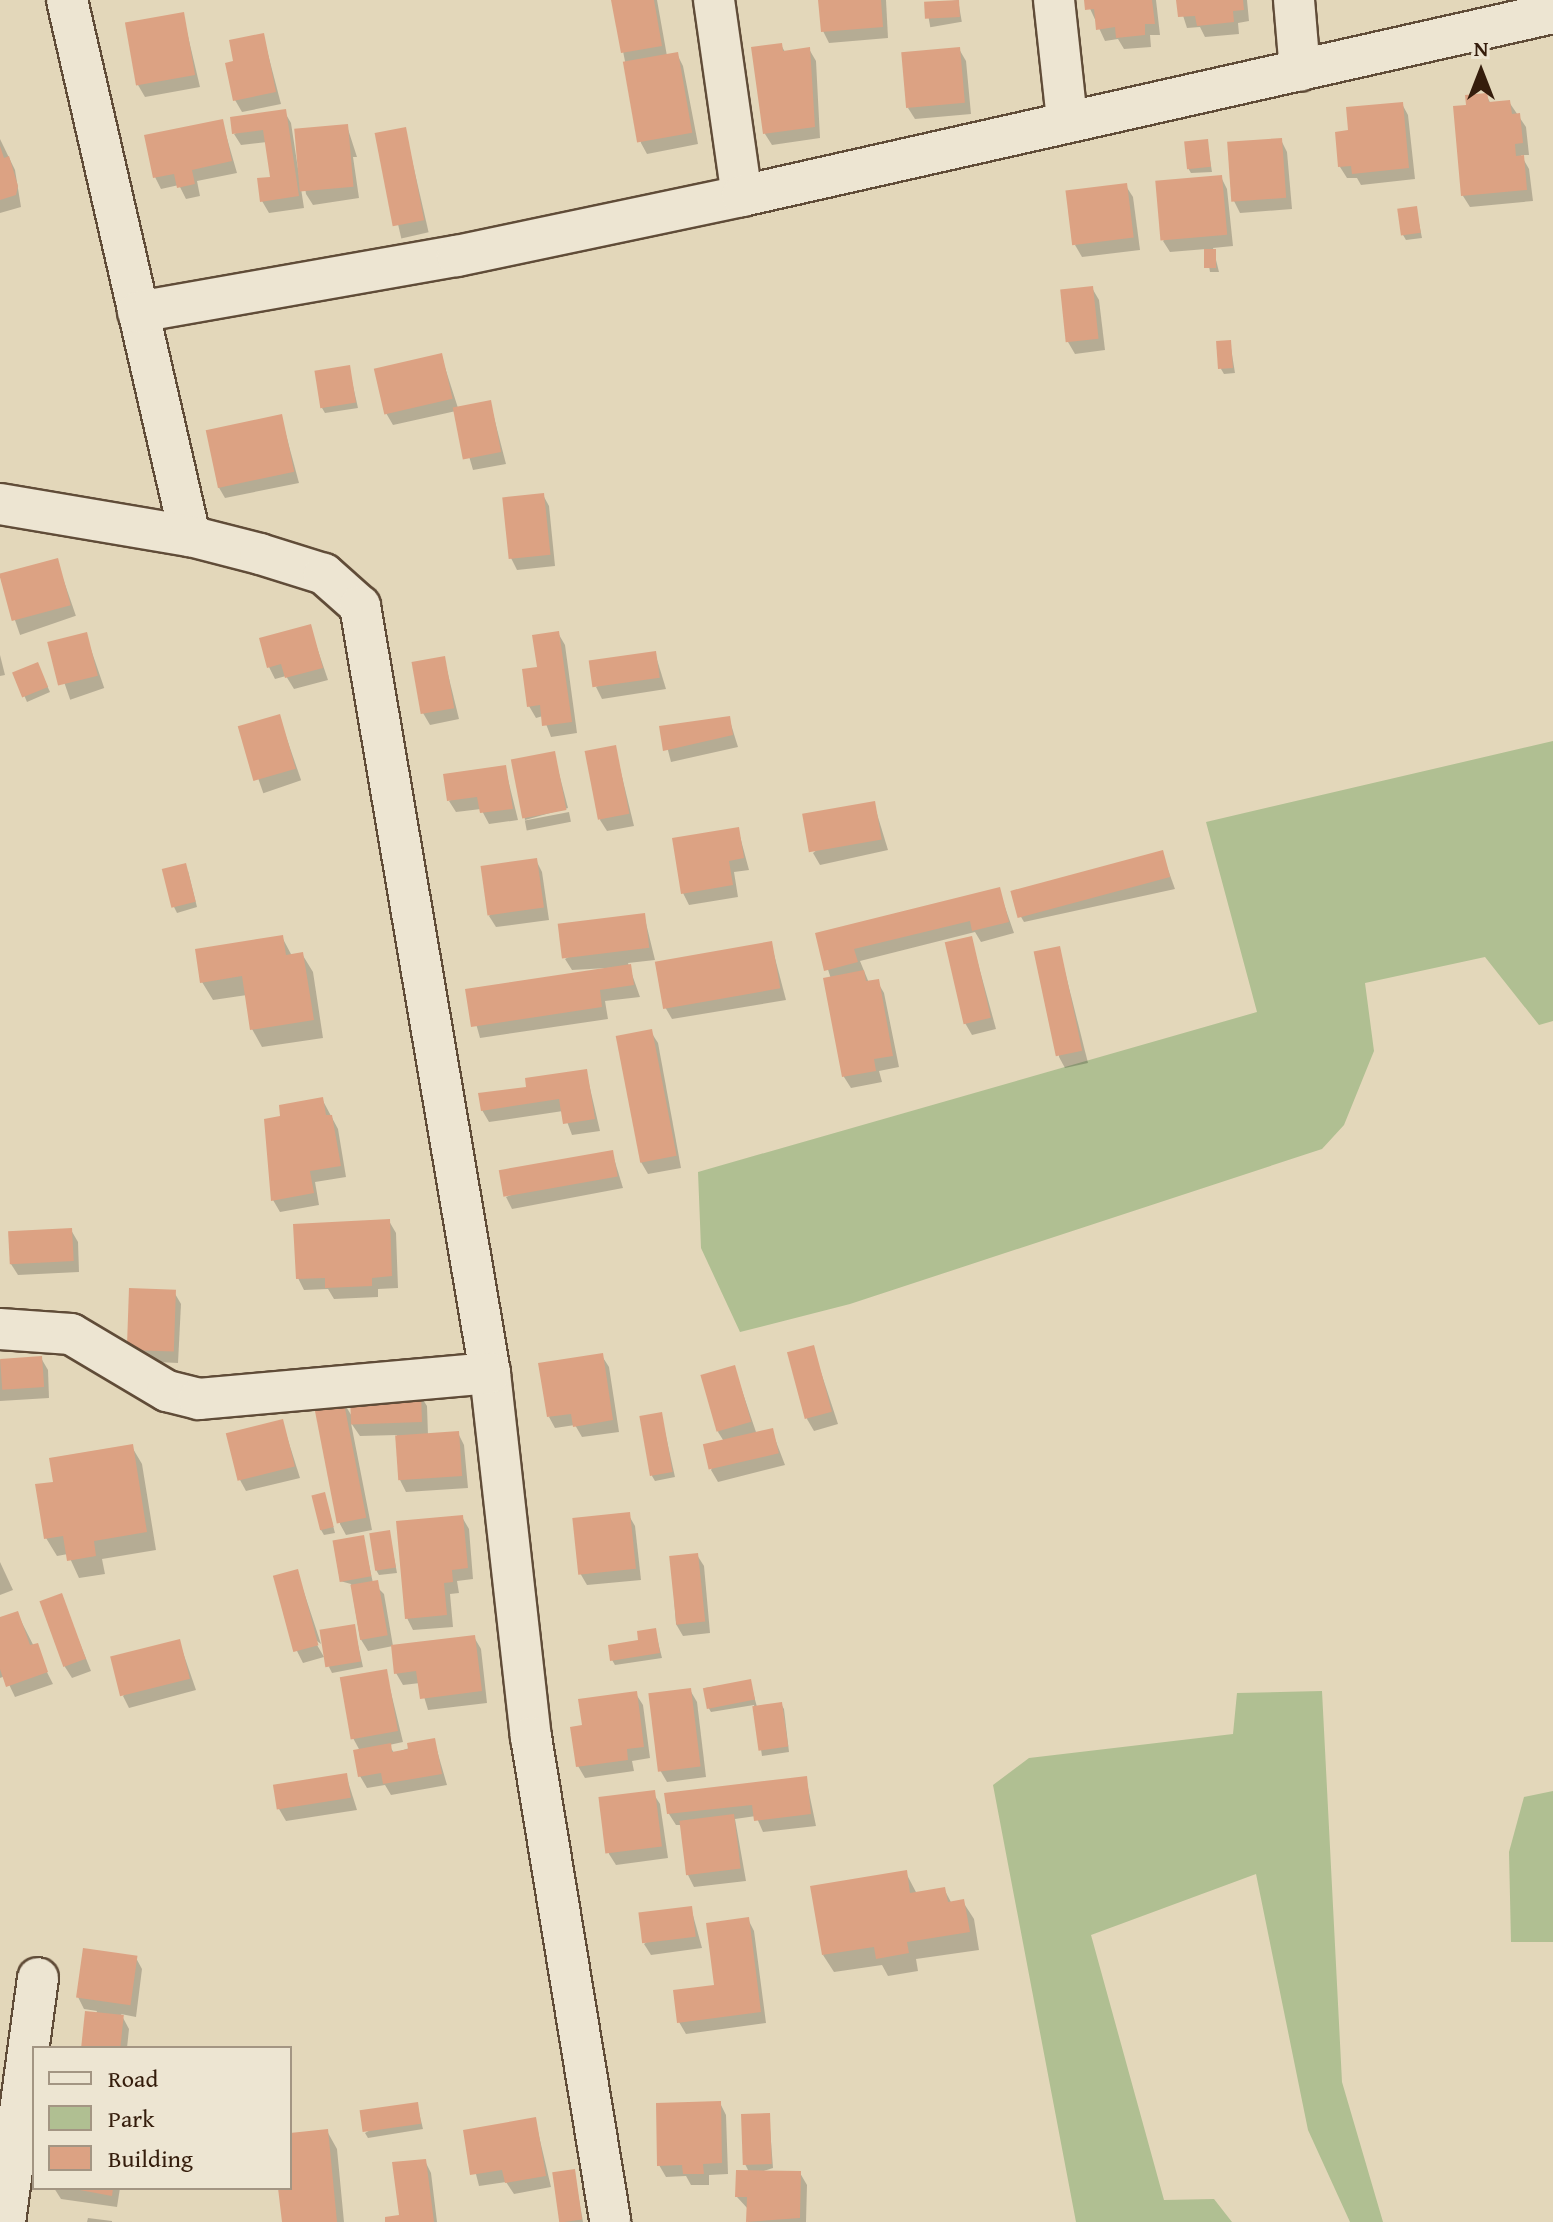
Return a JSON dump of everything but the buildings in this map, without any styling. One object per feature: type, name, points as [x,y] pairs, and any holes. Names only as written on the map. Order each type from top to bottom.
[{"type":"street","points":[[67,0],[190,536]]},
{"type":"street","points":[[714,0],[742,196]]},
{"type":"street","points":[[1054,0],[1067,120]]},
{"type":"street","points":[[1294,0],[1300,71]]},
{"type":"street","points":[[138,312],[457,256],[742,196],[1067,120],[1553,13]]},
{"type":"street","points":[[0,504],[190,536],[324,574],[360,606],[490,1373],[531,1737],[610,2222]]},
{"type":"street","points":[[0,1329],[71,1334],[167,1391],[199,1399],[490,1373]]},
{"type":"street","points":[[5,2222],[9,2121],[38,1978]]},
{"type":"green space","points":[[1553,741],[1553,1021],[1539,1025],[1485,957],[1365,983],[1374,1051],[1344,1125],[1322,1149],[850,1304],[740,1332],[701,1248],[698,1172],[1257,1012],[1206,822]]},
{"type":"green space","points":[[1322,1691],[1342,2082],[1383,2222],[1350,2222],[1308,2130],[1256,1874],[1091,1935],[1164,2200],[1214,2199],[1232,2222],[1076,2222],[993,1785],[1029,1758],[1233,1734],[1237,1693]]},
{"type":"green space","points":[[1553,1791],[1553,1942],[1511,1942],[1509,1852],[1524,1797]]}]
